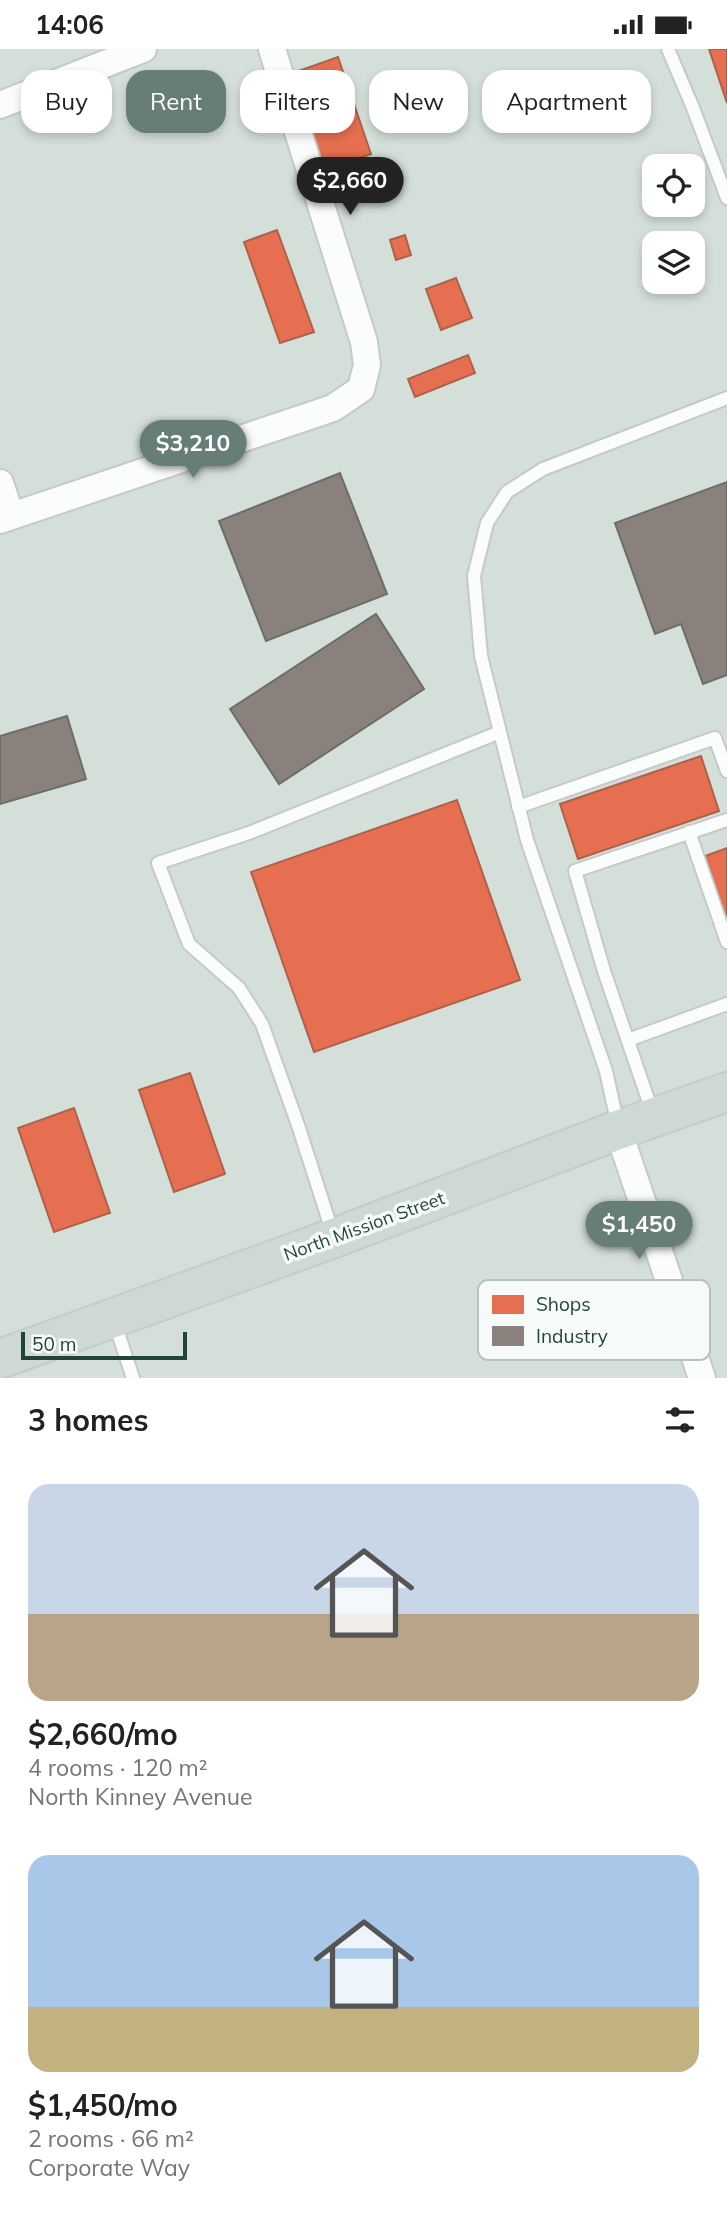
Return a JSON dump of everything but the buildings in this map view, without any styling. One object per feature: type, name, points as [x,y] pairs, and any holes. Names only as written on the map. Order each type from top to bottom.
[{"type":"main road","name":"North Mission Street","points":[[0,1359],[727,1092]]},
{"type":"street","points":[[0,105],[144,49]]},
{"type":"street","points":[[0,483],[5,518],[333,408],[361,389],[367,365],[365,342],[272,49]]},
{"type":"street","points":[[618,1130],[670,1280]]},
{"type":"street","points":[[696,1360],[702,1378]]},
{"type":"lane","points":[[668,49],[727,198]]},
{"type":"lane","points":[[618,1130],[606,1071],[518,807],[481,656],[474,576],[487,523],[507,492],[543,470],[727,398]]},
{"type":"lane","points":[[334,1238],[262,1024],[239,988],[189,944],[158,863],[249,833],[500,732]]},
{"type":"lane","points":[[518,807],[715,738],[727,771]]},
{"type":"lane","points":[[654,1117],[604,971],[575,871],[727,820]]},
{"type":"lane","points":[[689,832],[727,942]]},
{"type":"lane","points":[[628,1040],[727,1004]]},
{"type":"lane","points":[[113,1317],[133,1378]]},
{"type":"shaded area","points":[[0,49],[727,49],[727,1378],[0,1378]]}]
